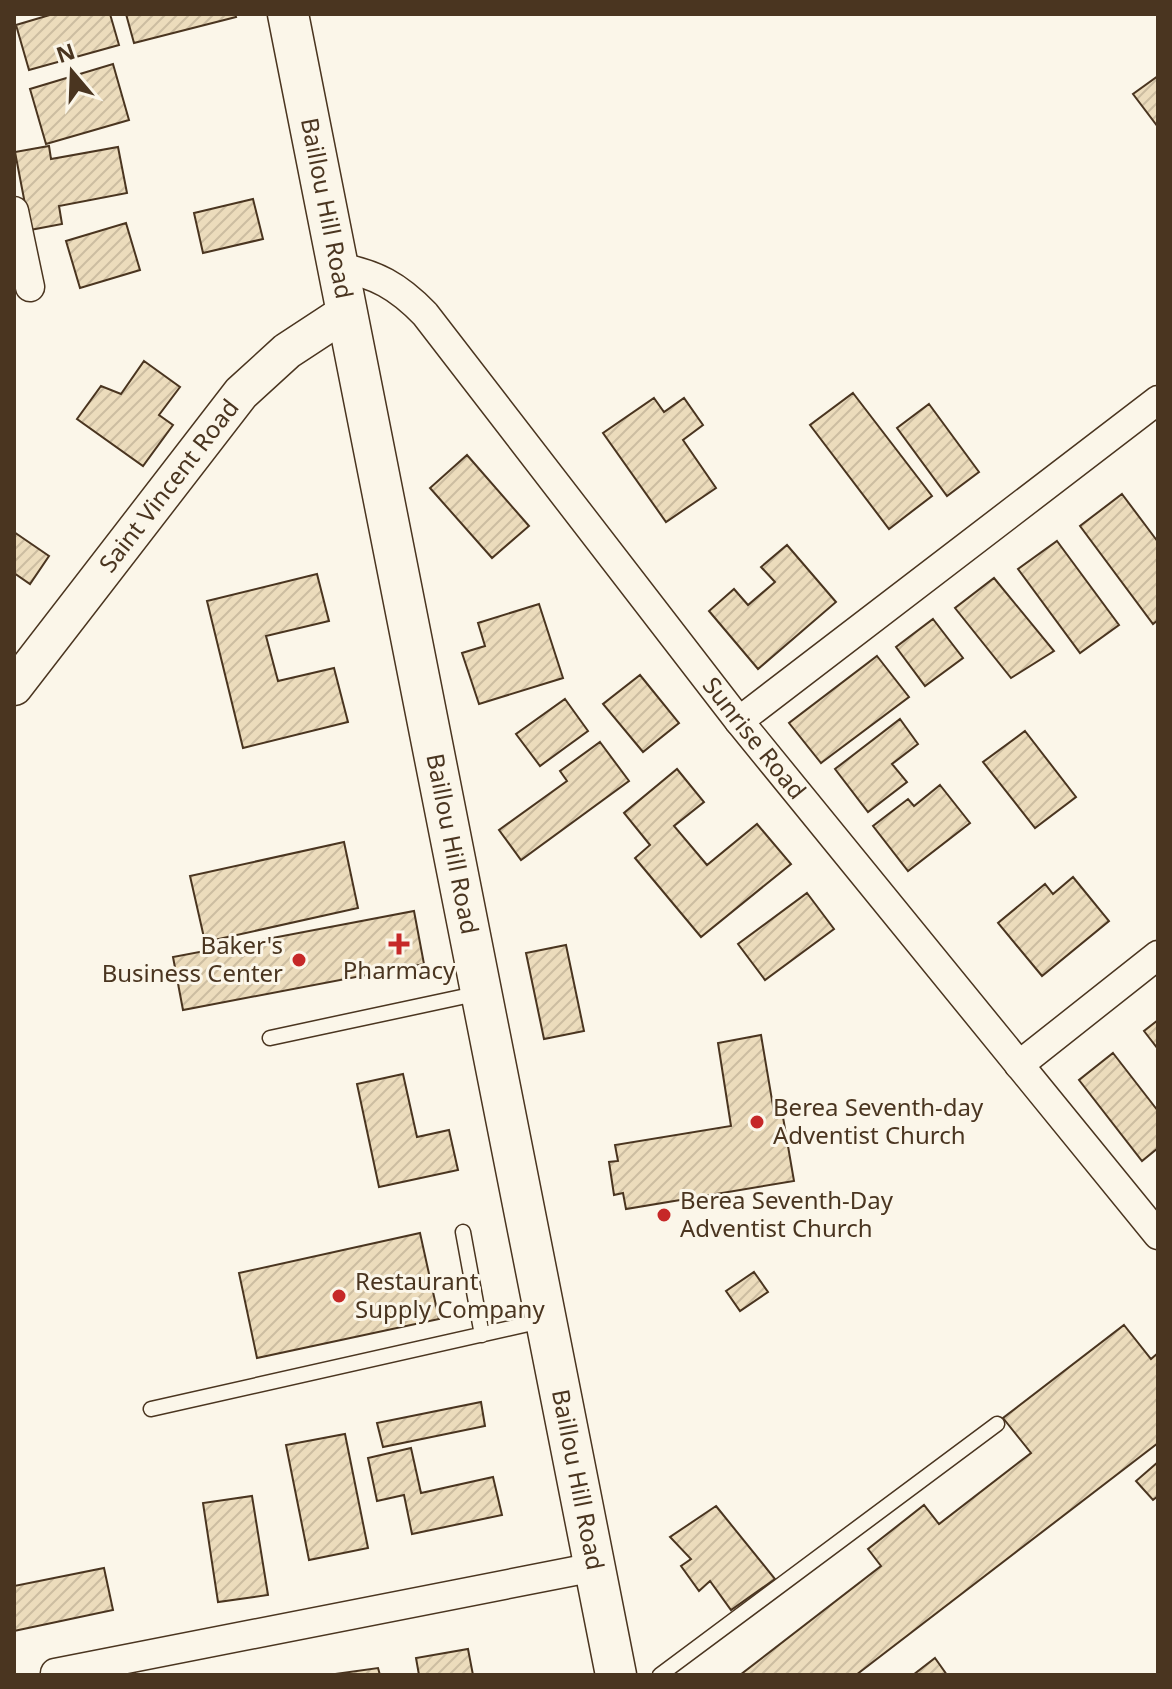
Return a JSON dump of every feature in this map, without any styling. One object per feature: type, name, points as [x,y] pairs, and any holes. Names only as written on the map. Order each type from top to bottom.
[{"type":"main road","name":"Baillou Hill Road","points":[[288,14],[616,1675]]},
{"type":"street","points":[[14,211],[30,287]]},
{"type":"street","name":"Sunrise Road","points":[[338,267],[372,273],[401,289],[425,314],[739,721],[1158,1235]]},
{"type":"street","name":"Saint Vincent Road","points":[[14,687],[241,393],[287,351],[348,311]]},
{"type":"street","points":[[739,721],[1158,400]]},
{"type":"street","points":[[1019,1065],[1158,955]]},
{"type":"street","points":[[55,1673],[595,1567]]},
{"type":"lane","points":[[270,1038],[481,993]]},
{"type":"lane","points":[[463,1232],[482,1335]]},
{"type":"lane","points":[[151,1409],[546,1320]]},
{"type":"lane","points":[[660,1675],[997,1424]]},
{"type":"building","points":[[53,14],[110,14],[119,45],[29,70],[16,25]]},
{"type":"building","points":[[126,14],[235,14],[236,17],[134,43]]},
{"type":"building","points":[[113,64],[129,120],[46,144],[30,89]]},
{"type":"building","points":[[1158,76],[1158,127],[1133,94]]},
{"type":"building","points":[[49,146],[51,159],[118,147],[127,193],[59,206],[62,224],[30,230],[15,152]]},
{"type":"building","points":[[253,199],[263,239],[203,253],[194,213]]},
{"type":"building","points":[[126,223],[140,270],[80,288],[66,241]]},
{"type":"building","points":[[144,361],[180,387],[159,415],[173,425],[143,466],[77,419],[101,386],[121,394]]},
{"type":"building","points":[[853,393],[932,496],[889,529],[810,425]]},
{"type":"building","points":[[654,398],[664,412],[684,398],[703,425],[683,440],[716,488],[666,522],[603,433]]},
{"type":"building","points":[[929,404],[979,472],[947,496],[897,428]]},
{"type":"building","points":[[467,455],[529,526],[492,558],[430,488]]},
{"type":"building","points":[[1122,494],[1158,542],[1158,620],[1153,624],[1080,526]]},
{"type":"building","points":[[14,532],[49,556],[30,584],[14,573]]},
{"type":"building","points":[[1057,541],[1119,625],[1080,653],[1018,569]]},
{"type":"building","points":[[787,545],[836,602],[758,669],[709,611],[734,589],[748,605],[775,582],[761,567]]},
{"type":"building","points":[[317,574],[329,621],[266,636],[278,681],[334,668],[348,722],[243,748],[207,601]]},
{"type":"building","points":[[994,578],[1054,651],[1011,678],[955,608]]},
{"type":"building","points":[[539,604],[563,678],[479,704],[462,653],[485,646],[478,623]]},
{"type":"building","points":[[933,619],[963,658],[925,686],[896,647]]},
{"type":"building","points":[[877,656],[909,697],[821,763],[789,723]]},
{"type":"building","points":[[640,675],[679,723],[643,752],[603,704]]},
{"type":"building","points":[[565,699],[588,731],[540,766],[516,734]]},
{"type":"building","points":[[900,719],[918,744],[892,764],[907,782],[868,812],[835,769]]},
{"type":"building","points":[[1025,731],[1076,797],[1035,828],[983,762]]},
{"type":"building","points":[[600,742],[629,781],[521,860],[499,830],[567,781],[560,771]]},
{"type":"building","points":[[677,769],[704,802],[674,826],[707,865],[757,824],[791,864],[701,937],[635,858],[650,845],[624,813]]},
{"type":"building","points":[[940,785],[970,823],[908,871],[873,826],[908,799],[914,806]]},
{"type":"building","points":[[344,842],[358,908],[205,942],[190,876]]},
{"type":"building","points":[[1073,877],[1109,921],[1042,976],[998,923],[1045,884],[1053,894]]},
{"type":"building","points":[[807,893],[834,929],[765,980],[738,944]]},
{"type":"building","name":"Baker's Business Center","points":[[414,911],[424,964],[183,1010],[173,957]]},
{"type":"building","points":[[566,945],[584,1031],[544,1039],[526,953]]},
{"type":"building","points":[[1158,1020],[1158,1049],[1144,1031]]},
{"type":"building","name":"Berea Seventh-day Adventist Church","points":[[761,1035],[775,1118],[783,1117],[794,1181],[626,1209],[623,1193],[614,1195],[609,1162],[618,1161],[615,1145],[731,1126],[718,1043]]},
{"type":"building","points":[[1113,1053],[1158,1111],[1158,1148],[1142,1161],[1079,1080]]},
{"type":"building","points":[[403,1074],[417,1137],[449,1130],[458,1170],[379,1187],[357,1084]]},
{"type":"building","name":"Restaurant Supply Company","points":[[420,1233],[439,1319],[257,1358],[239,1273]]},
{"type":"building","points":[[754,1272],[768,1292],[740,1311],[726,1291]]},
{"type":"building","points":[[1124,1325],[1151,1359],[1158,1353],[1158,1443],[856,1675],[740,1675],[881,1566],[868,1549],[924,1505],[939,1524],[1031,1453],[1003,1418]]},
{"type":"building","points":[[481,1402],[485,1426],[383,1447],[377,1423]]},
{"type":"building","points":[[345,1434],[368,1548],[309,1560],[286,1445]]},
{"type":"building","points":[[411,1448],[421,1493],[493,1477],[502,1515],[412,1534],[404,1495],[377,1501],[368,1458]]},
{"type":"building","points":[[1158,1462],[1158,1496],[1153,1500],[1136,1481]]},
{"type":"building","points":[[252,1496],[268,1595],[218,1602],[203,1503]]},
{"type":"building","points":[[716,1506],[775,1579],[731,1610],[710,1581],[699,1591],[681,1566],[691,1559],[670,1537]]},
{"type":"building","points":[[104,1568],[113,1610],[14,1631],[14,1586]]},
{"type":"building","points":[[468,1649],[473,1675],[419,1675],[416,1658]]},
{"type":"building","points":[[935,1658],[947,1675],[913,1675]]},
{"type":"building","points":[[378,1668],[380,1675],[328,1675]]},
{"type":"place","name":"Pharmacy","points":[[399,944]]},
{"type":"place","name":"Baker's Business Center","points":[[299,960]]},
{"type":"place","name":"Berea Seventh-day Adventist Church","points":[[757,1122]]},
{"type":"place","name":"Berea Seventh-Day Adventist Church","points":[[664,1215]]},
{"type":"place","name":"Restaurant Supply Company","points":[[339,1296]]}]
